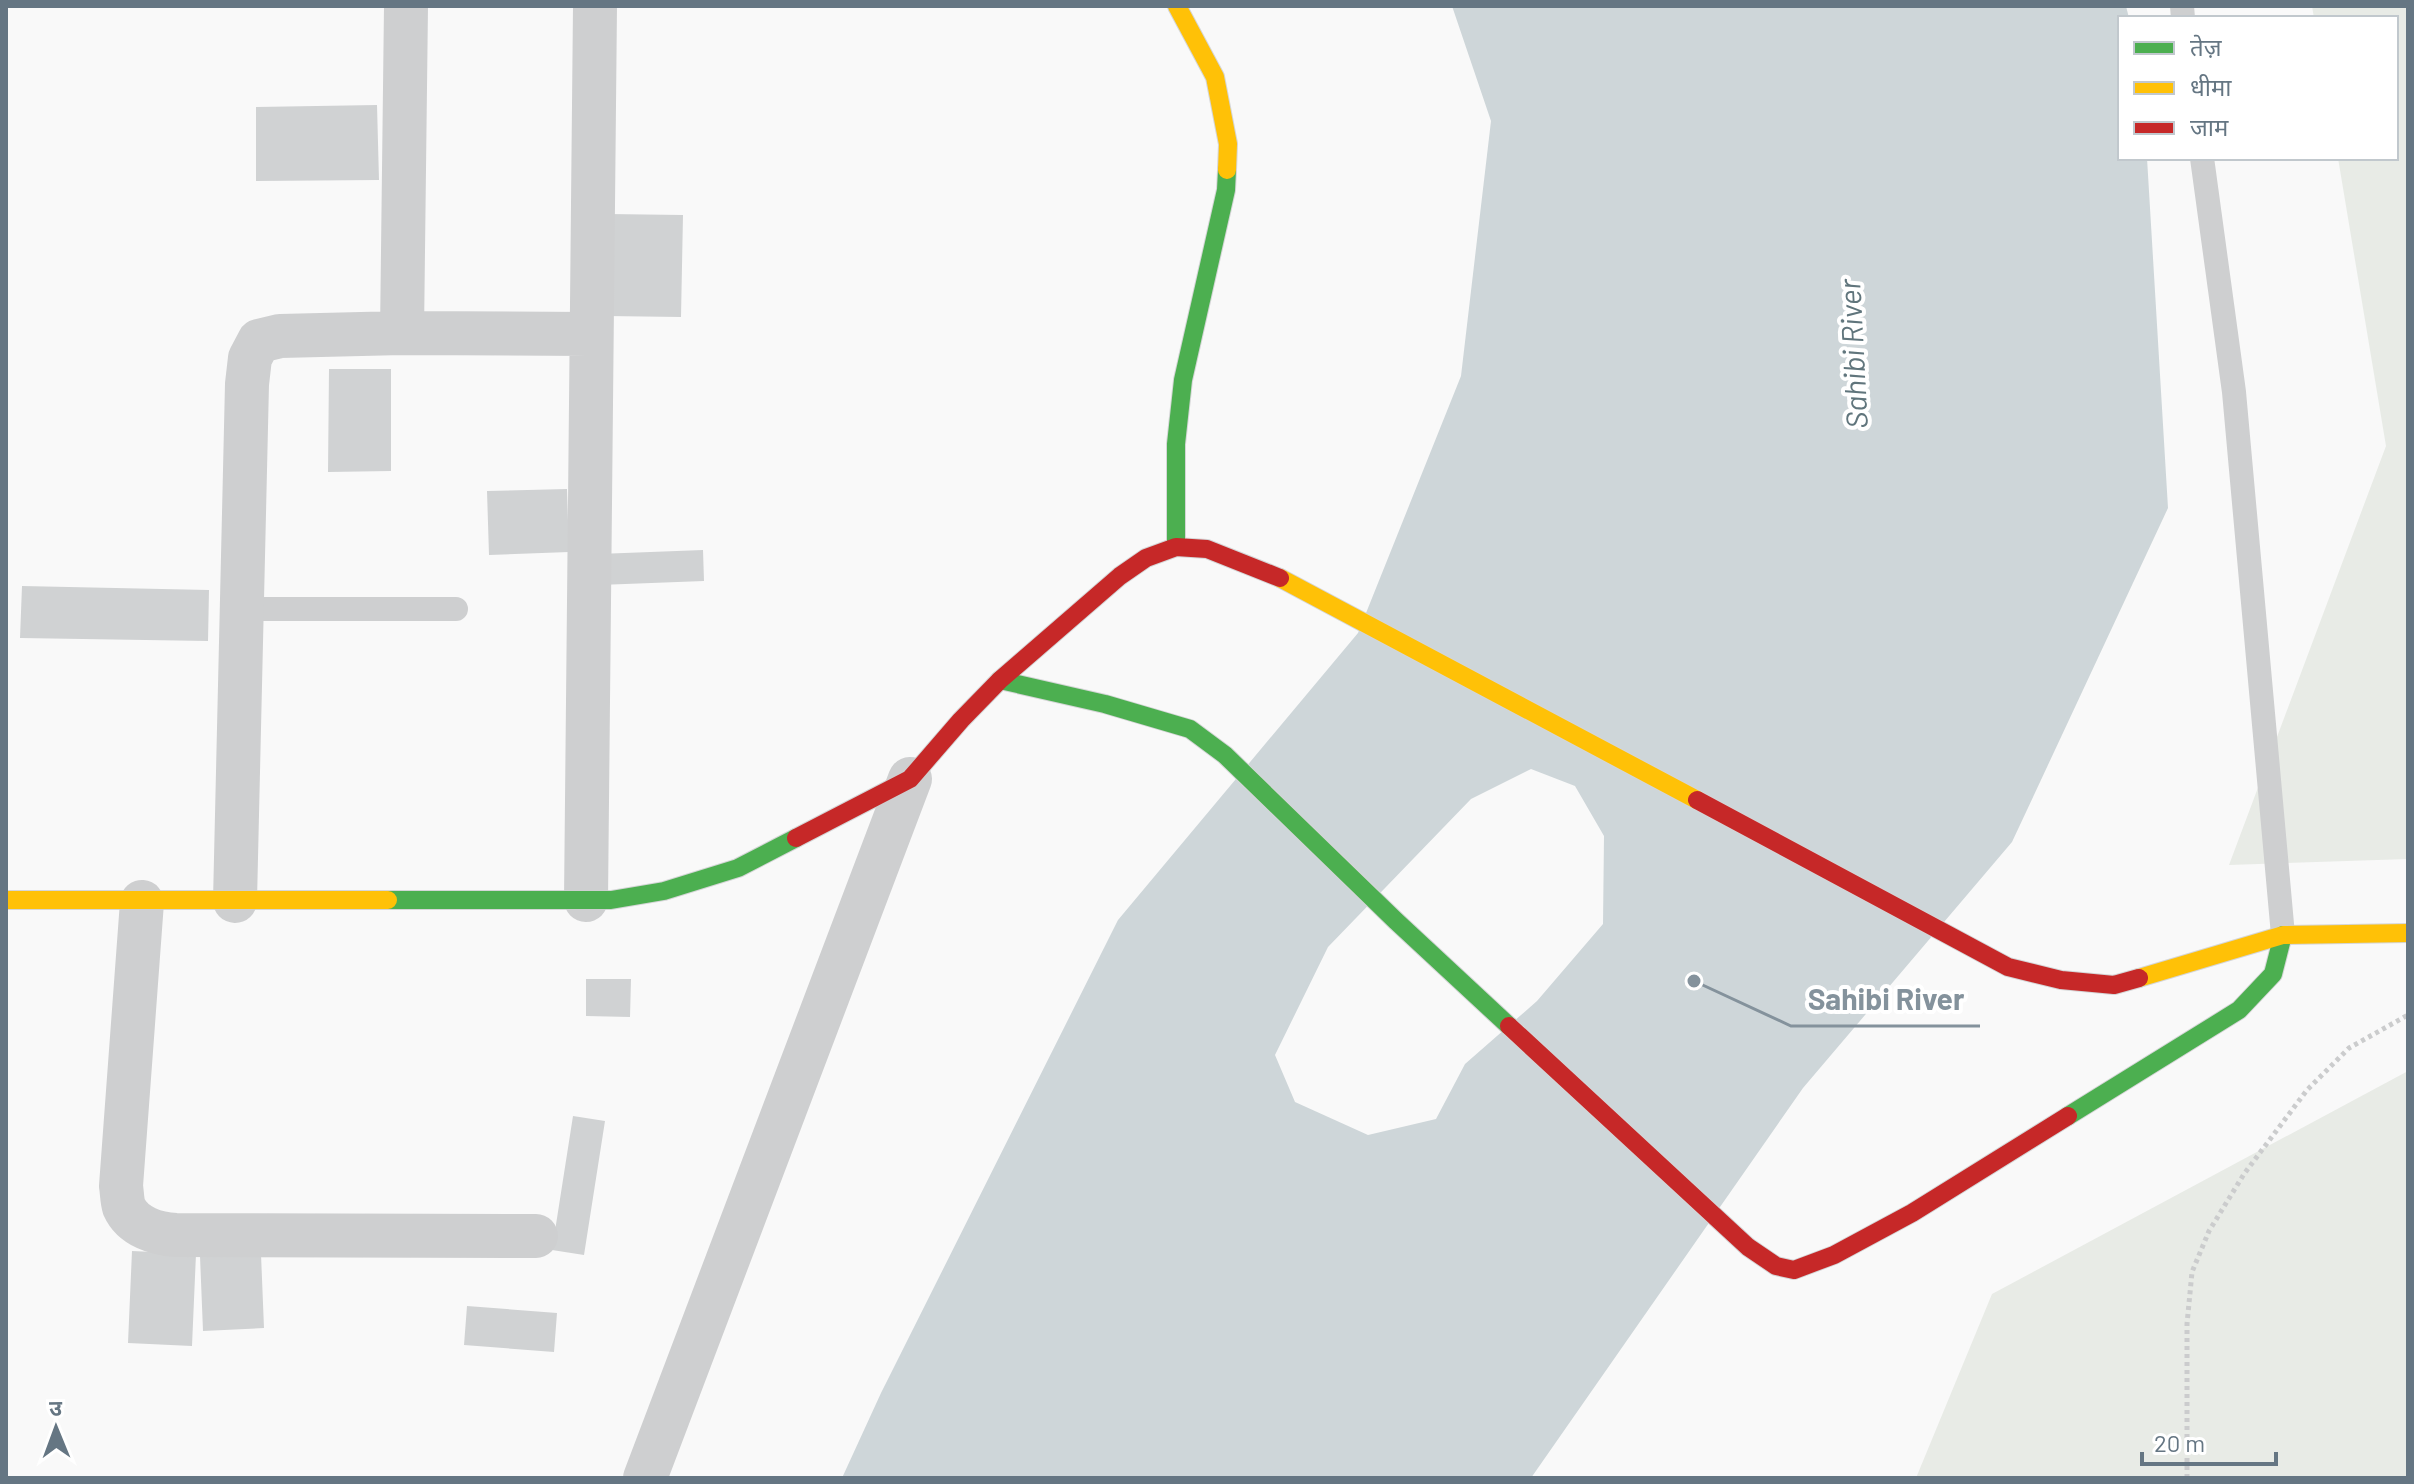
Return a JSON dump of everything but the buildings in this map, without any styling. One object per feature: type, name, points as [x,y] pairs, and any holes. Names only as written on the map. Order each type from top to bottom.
[{"type":"street","points":[[402,333],[406,6]]},
{"type":"street","points":[[586,900],[595,6]]},
{"type":"street","points":[[1176,547],[1176,444],[1183,380],[1226,190],[1228,144],[1215,77],[1177,6]]},
{"type":"street","points":[[235,901],[247,384],[250,358],[259,341],[280,336],[402,333],[590,334]]},
{"type":"street","points":[[645,1478],[910,779],[1000,680],[1120,576],[1146,558],[1176,547],[1207,549],[1286,580],[2008,967],[2061,980],[2114,985],[2283,935],[2408,933]]},
{"type":"street","points":[[1000,680],[1105,704],[1190,729],[1225,755],[1396,921],[1748,1247],[1776,1266],[1794,1270],[1834,1255],[1912,1213],[2239,1010],[2273,974],[2283,935]]},
{"type":"street","points":[[6,900],[611,900],[664,891],[738,868],[910,779]]},
{"type":"street","points":[[142,902],[121,1186],[124,1206],[134,1220],[157,1234],[176,1235],[536,1236]]},
{"type":"lane","points":[[2202,160],[2234,392],[2283,935]]},
{"type":"lane","points":[[242,609],[456,609]]},
{"type":"path","points":[[2187,1478],[2187,1324],[2192,1272],[2209,1231],[2244,1174],[2307,1090],[2349,1048],[2408,1015]]},
{"type":"shaded area","points":[[2312,6],[2408,6],[2408,859],[2229,865],[2386,446],[2338,160],[2398,160],[2398,16],[2314,16]]},
{"type":"shaded area","points":[[2408,1071],[2408,1478],[1916,1478],[1992,1294]]},
{"type":"water","points":[[1452,6],[2126,6],[2128,16],[2118,16],[2118,160],[2147,160],[2168,508],[2012,842],[1803,1088],[1531,1478],[842,1478],[881,1393],[1118,920],[1358,633],[1461,376],[1491,121]],"holes":[[[1531,769],[1575,786],[1604,836],[1603,924],[1537,1001],[1465,1064],[1436,1119],[1368,1135],[1295,1102],[1275,1055],[1328,947],[1471,799]]]},
{"type":"traffic: fast","points":[[1176,547],[1176,444],[1183,380],[1226,190],[1227,170]]},
{"type":"traffic: fast","points":[[1000,680],[1105,704],[1190,729],[1225,755],[1509,1026]]},
{"type":"traffic: fast","points":[[388,900],[611,900],[664,891],[738,868],[796,838]]},
{"type":"traffic: fast","points":[[2068,1116],[2239,1010],[2273,974],[2283,935]]},
{"type":"traffic: slow","points":[[1177,6],[1215,77],[1228,144],[1227,170]]},
{"type":"traffic: slow","points":[[1280,578],[1697,800]]},
{"type":"traffic: slow","points":[[6,900],[388,900]]},
{"type":"traffic: slow","points":[[2139,978],[2283,935],[2408,933]]},
{"type":"traffic: jam","points":[[796,838],[910,779],[1000,680],[1120,576],[1146,558],[1176,547],[1207,549],[1280,578]]},
{"type":"traffic: jam","points":[[1697,800],[2008,967],[2061,980],[2114,985],[2139,978]]},
{"type":"traffic: jam","points":[[1509,1026],[1748,1247],[1776,1266],[1794,1270],[1834,1255],[1912,1213],[2068,1116]]},
{"type":"place","name":"Sahibi River","points":[[1694,981]]}]
